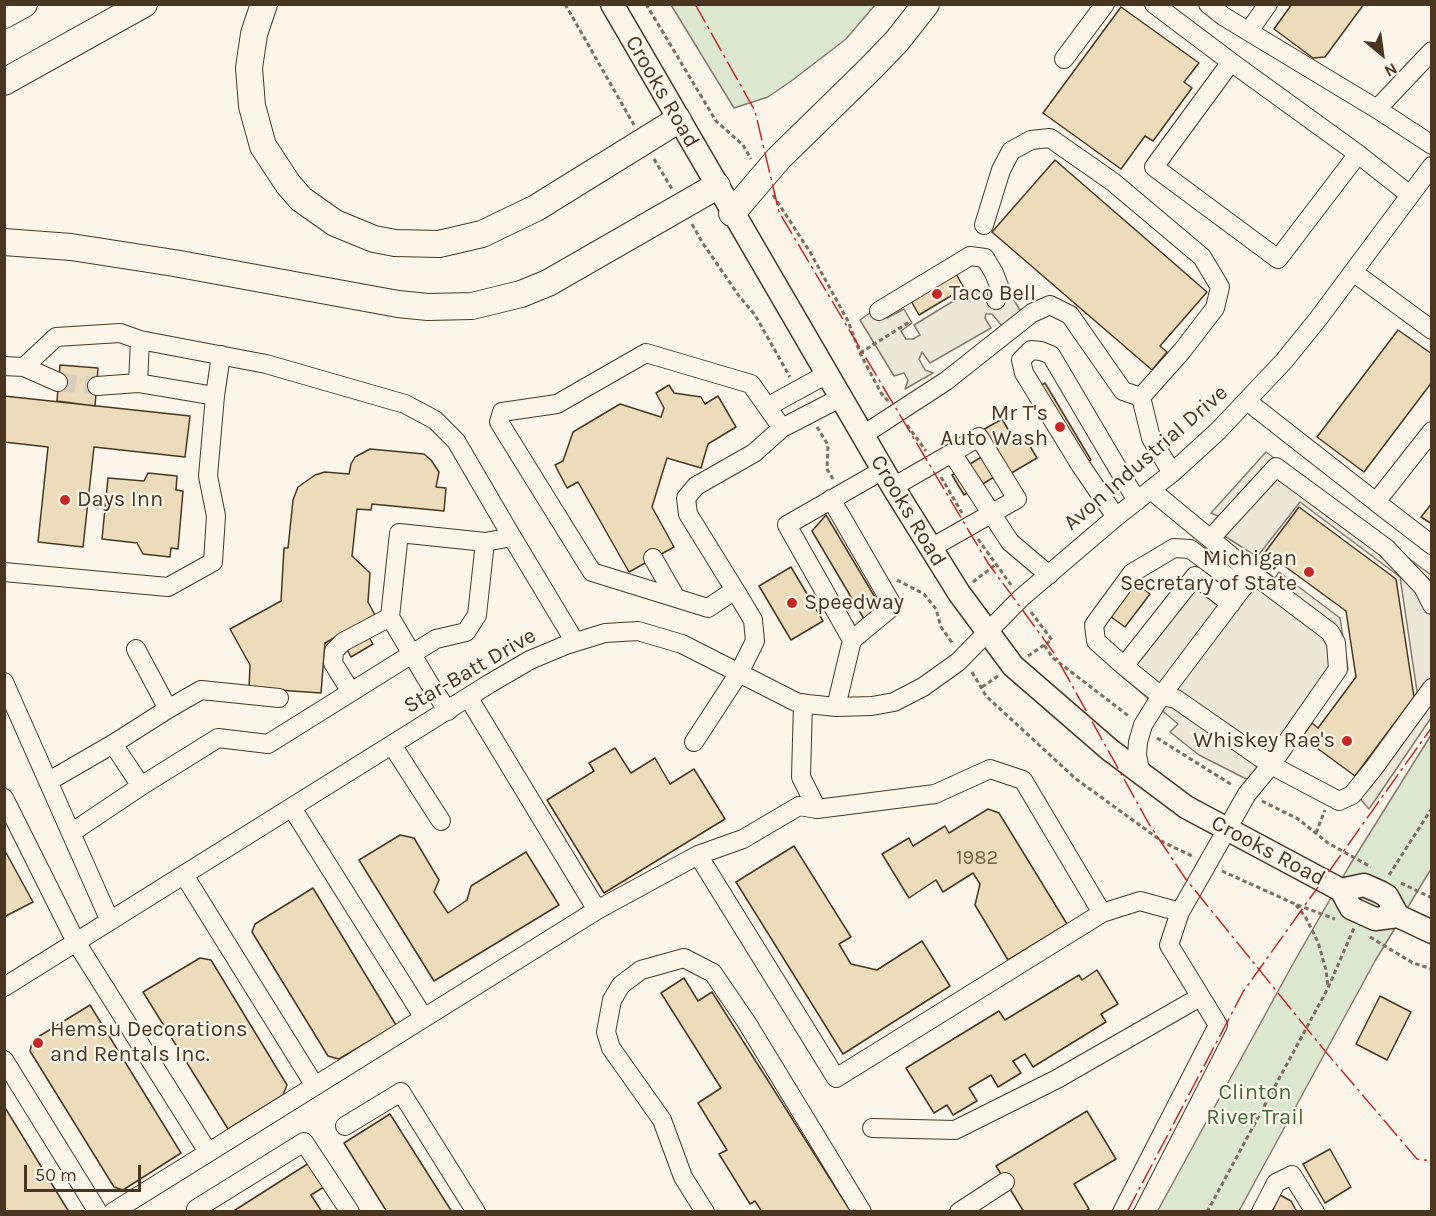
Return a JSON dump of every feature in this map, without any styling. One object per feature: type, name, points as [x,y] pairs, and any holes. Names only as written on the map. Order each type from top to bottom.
[{"type":"highway","points":[[4,15],[24,4]]},
{"type":"highway","points":[[4,82],[144,4]]},
{"type":"highway","points":[[264,4],[254,34],[249,68],[252,106],[264,146],[288,184],[301,199],[335,223],[374,239],[395,243],[439,244],[482,234],[536,208],[678,120]]},
{"type":"highway","points":[[732,213],[779,158],[897,41],[926,4]]},
{"type":"highway","points":[[4,242],[71,247],[144,258],[398,304],[428,307],[472,306],[521,294],[548,283],[717,186]]},
{"type":"main road","name":"Crooks Road","points":[[612,4],[888,478],[959,592],[1013,666],[1110,750],[1186,807],[1341,890],[1351,908],[1375,919],[1398,916],[1431,932]]},
{"type":"street","points":[[1064,59],[1105,4]]},
{"type":"street","points":[[1154,4],[1410,195]]},
{"type":"street","points":[[1208,4],[1431,145]]},
{"type":"street","points":[[1249,31],[1268,4]]},
{"type":"street","points":[[1377,109],[1431,51]]},
{"type":"street","points":[[1232,62],[1154,167],[1278,259],[1358,154]]},
{"type":"street","points":[[984,225],[1001,170],[1011,151],[1031,140],[1050,138],[1113,182],[1202,256],[1220,286],[1215,308],[1182,351],[1141,397]]},
{"type":"street","name":"Avon Industrial Drive","points":[[988,631],[1116,517],[1172,473],[1247,401],[1284,361],[1431,166]]},
{"type":"street","points":[[879,311],[970,256],[985,258],[994,273],[999,286],[996,300]]},
{"type":"street","points":[[1353,272],[1431,330]]},
{"type":"street","points":[[862,435],[946,381],[1032,313],[1050,305],[1070,315],[1123,391],[1141,397]]},
{"type":"street","points":[[24,367],[56,337],[120,333],[140,340],[266,364],[405,404],[435,420],[456,441],[575,642]]},
{"type":"street","points":[[138,383],[140,340]]},
{"type":"street","points":[[1116,517],[1081,466],[1024,373],[1021,360],[1030,351],[1041,351],[1051,355],[1144,495],[1211,538],[1248,581]]},
{"type":"street","points":[[735,591],[708,608],[592,572],[499,422],[502,412],[557,404],[646,353],[751,384],[782,428]]},
{"type":"street","points":[[4,572],[168,587],[213,562],[216,516],[208,476],[221,355]]},
{"type":"street","points":[[4,366],[24,367],[58,382]]},
{"type":"street","points":[[767,407],[827,374]]},
{"type":"street","points":[[97,386],[138,383],[215,396]]},
{"type":"street","points":[[1141,397],[1150,438],[1172,473]]},
{"type":"street","points":[[694,742],[739,673],[754,641],[753,620],[688,514],[686,498],[696,486],[754,453],[782,428],[840,398]]},
{"type":"street","points":[[1247,401],[1431,545]]},
{"type":"street","points":[[1376,502],[1431,431]]},
{"type":"street","points":[[852,640],[787,525],[831,499],[952,453],[979,437],[1017,500],[931,548]]},
{"type":"street","points":[[952,453],[1010,542],[1049,575]]},
{"type":"street","points":[[1211,538],[1276,467],[1386,548],[1423,587],[1431,605]]},
{"type":"street","points":[[831,499],[893,606],[852,640],[836,706]]},
{"type":"street","points":[[448,711],[390,617],[399,533],[485,542],[512,537]]},
{"type":"street","points":[[71,832],[218,738],[268,744],[436,639],[466,632],[477,615],[485,542]]},
{"type":"street","points":[[1122,1212],[1218,1025],[1168,945],[1180,912],[1247,794],[1272,765],[1338,669],[1338,658],[1330,632],[1248,581],[1190,549],[1174,548],[1132,573],[1094,625],[1096,641],[1161,696],[1176,699],[1272,765],[1340,801],[1352,795],[1366,778],[1431,688]]},
{"type":"street","points":[[653,558],[676,598]]},
{"type":"street","points":[[1124,666],[1195,576],[1232,604]]},
{"type":"street","points":[[1141,775],[1137,755],[1143,725],[1161,696],[1248,581]]},
{"type":"street","points":[[351,692],[333,663],[334,651],[343,642],[390,617]]},
{"type":"street","name":"Star-Batt Drive","points":[[4,987],[468,697],[530,660],[575,642],[605,633],[638,631],[682,644],[798,703],[872,706],[894,702],[923,687],[958,662],[988,631]]},
{"type":"street","points":[[136,649],[168,709]]},
{"type":"street","points":[[4,682],[110,921]]},
{"type":"street","points":[[48,782],[201,690],[279,698]]},
{"type":"street","points":[[468,697],[597,910]]},
{"type":"street","points":[[803,703],[801,777],[817,809]]},
{"type":"street","points":[[1110,750],[1143,725]]},
{"type":"street","points":[[113,744],[141,786]]},
{"type":"street","points":[[392,745],[441,820]]},
{"type":"street","points":[[113,1212],[597,910],[698,855],[743,839],[798,806],[817,809],[936,794],[990,769],[1023,780],[1102,913]]},
{"type":"street","points":[[4,798],[76,942],[208,1152]]},
{"type":"street","points":[[292,808],[424,1018]]},
{"type":"street","points":[[698,855],[836,1078],[1102,913],[1140,901],[1180,912]]},
{"type":"street","points":[[184,875],[315,1086]]},
{"type":"street","points":[[705,1212],[683,1177],[662,1120],[611,1048],[606,1032],[612,1000],[621,985],[641,970],[684,958],[713,973],[747,1023],[862,1212]]},
{"type":"street","points":[[872,1128],[955,1130],[1057,1079],[1200,997]]},
{"type":"street","points":[[4,1060],[98,1212]]},
{"type":"street","points":[[345,1126],[401,1092],[476,1212]]},
{"type":"street","points":[[198,1212],[196,1209],[304,1142],[350,1212]]},
{"type":"street","points":[[1261,1212],[1276,1183],[1292,1174],[1315,1212]]},
{"type":"street","points":[[963,1211],[1005,1182]]},
{"type":"path","points":[[860,353],[911,321]]},
{"type":"path","points":[[1385,882],[1431,808]]},
{"type":"path","points":[[1295,904],[1306,918],[1318,942],[1326,970],[1328,988]]},
{"type":"path","points":[[1206,1212],[1328,988],[1356,920]]},
{"type":"green space","points":[[671,5],[875,5],[846,39],[794,79],[768,97],[734,108]]},
{"type":"green space","name":"Clinton River Trail","points":[[1431,735],[1431,869],[1375,961],[1239,1211],[1157,1212],[1294,962],[1348,868]]},
{"type":"shaded area","points":[[1003,281],[1021,312],[1002,326],[992,314],[986,314],[985,318],[991,328],[930,363],[922,352],[919,359],[925,370],[933,373],[905,389],[908,380],[904,373],[894,376],[860,320],[877,308],[887,318],[904,309],[912,323],[901,331],[906,339],[913,339],[920,335],[914,325],[973,289],[979,297]]},
{"type":"shaded area","points":[[1266,452],[1431,575],[1431,718],[1369,809],[1349,786],[1418,698],[1400,577],[1300,502],[1257,557],[1211,527],[1220,517],[1211,513]]},
{"type":"shaded area","points":[[1255,564],[1275,578],[1279,572],[1340,618],[1348,669],[1260,786],[1199,755],[1170,732],[1178,724],[1117,672],[1195,571],[1230,597]]},
{"type":"building","points":[[1292,4],[1364,4],[1325,57],[1313,58],[1274,29]]},
{"type":"building","points":[[1121,7],[1199,63],[1184,82],[1192,88],[1153,141],[1145,136],[1121,169],[1043,113]]},
{"type":"building","points":[[1055,160],[1207,292],[1160,346],[1167,352],[1152,370],[992,232]]},
{"type":"building","name":"Taco Bell","points":[[955,272],[964,288],[919,315],[910,299]]},
{"type":"building","points":[[1398,330],[1432,354],[1432,382],[1364,472],[1317,437]]},
{"type":"building","points":[[60,365],[98,368],[95,406],[57,401]]},
{"type":"building","name":"Mr T's Auto Wash","points":[[1045,383],[1091,460],[1074,470],[1028,393]]},
{"type":"building","points":[[669,385],[674,393],[701,397],[705,404],[718,396],[736,427],[708,444],[701,468],[667,458],[652,507],[674,547],[629,572],[578,482],[567,488],[555,465],[563,461],[573,432],[620,404],[661,417],[664,408],[656,393]]},
{"type":"building","name":"Days Inn","points":[[4,396],[190,416],[185,457],[94,447],[83,547],[38,542],[48,447],[4,442]]},
{"type":"building","points":[[1002,419],[1015,441],[1024,436],[1037,458],[1008,475],[981,431]]},
{"type":"building","points":[[370,449],[424,454],[439,472],[436,487],[446,488],[444,511],[372,504],[371,510],[357,509],[352,556],[370,573],[368,602],[375,615],[325,643],[321,693],[249,688],[250,665],[230,629],[281,601],[284,548],[288,548],[293,500],[298,487],[315,475],[325,472],[349,474],[355,457]]},
{"type":"building","points":[[983,456],[996,476],[964,495],[952,475]]},
{"type":"building","points":[[148,473],[177,476],[176,490],[183,491],[178,549],[171,548],[170,557],[143,554],[137,543],[102,539],[108,478],[144,481]]},
{"type":"building","points":[[1432,503],[1432,524],[1421,517]]},
{"type":"building","points":[[1299,507],[1396,579],[1414,697],[1355,776],[1302,737],[1312,723],[1318,728],[1356,677],[1346,611],[1279,562],[1274,569],[1260,559]]},
{"type":"building","points":[[826,515],[882,609],[867,624],[812,531]]},
{"type":"building","points":[[791,567],[823,621],[791,640],[759,586]]},
{"type":"building","points":[[1132,580],[1150,594],[1125,627],[1107,614]]},
{"type":"building","points":[[361,623],[373,644],[351,657],[339,635]]},
{"type":"building","points":[[615,748],[631,773],[655,758],[670,784],[694,769],[725,819],[604,893],[547,800],[594,771],[589,763]]},
{"type":"building","points":[[988,809],[999,813],[1067,924],[1008,960],[975,905],[980,884],[973,873],[943,892],[936,880],[909,898],[882,854],[909,838],[913,846],[945,826],[949,833]]},
{"type":"building","points":[[400,835],[414,838],[439,880],[434,892],[448,913],[467,900],[471,886],[526,852],[559,905],[434,981],[359,860]]},
{"type":"building","points":[[794,846],[851,937],[839,944],[851,964],[877,970],[922,941],[950,986],[843,1054],[736,882]]},
{"type":"building","points":[[4,849],[33,902],[4,917]]},
{"type":"building","points":[[313,888],[396,1025],[339,1059],[328,1056],[252,932],[255,924]]},
{"type":"building","points":[[200,958],[211,960],[287,1085],[283,1095],[228,1129],[143,992]]},
{"type":"building","points":[[1097,970],[1118,1004],[1101,1014],[1106,1022],[1033,1067],[1025,1054],[1013,1061],[1021,1073],[998,1087],[991,1075],[969,1088],[977,1101],[953,1115],[947,1105],[934,1113],[906,1068],[999,1011],[1005,1020],[1079,975],[1082,980]]},
{"type":"building","points":[[684,978],[698,1001],[712,992],[851,1212],[762,1212],[755,1201],[750,1204],[719,1154],[727,1150],[698,1103],[721,1088],[661,993]]},
{"type":"building","points":[[1380,996],[1411,1012],[1387,1060],[1356,1044]]},
{"type":"building","points":[[90,1005],[181,1153],[123,1190],[114,1187],[30,1051],[33,1040]]},
{"type":"building","points":[[4,1106],[69,1212],[4,1212]]},
{"type":"building","points":[[1087,1111],[1116,1159],[1074,1184],[1089,1209],[1084,1212],[1024,1212],[996,1166]]},
{"type":"building","points":[[390,1114],[452,1212],[387,1212],[344,1143]]},
{"type":"building","points":[[1330,1149],[1351,1187],[1325,1203],[1303,1164]]},
{"type":"building","points":[[309,1163],[324,1187],[311,1195],[322,1212],[232,1212]]},
{"type":"building","points":[[1280,1195],[1291,1201],[1297,1212],[1272,1212]]},
{"type":"tunnel","points":[[58,382],[97,386]]},
{"type":"power","points":[[695,4],[755,111],[779,212],[988,563],[1054,653],[1149,824],[1185,878],[1325,1051],[1417,1159],[1432,1161]]},
{"type":"power","points":[[1127,1212],[1243,992],[1432,727]]},
{"type":"place","name":"Taco Bell","points":[[937,294]]},
{"type":"place","name":"Mr T's Auto Wash","points":[[1060,427]]},
{"type":"place","name":"Days Inn","points":[[65,500]]},
{"type":"place","name":"Michigan Secretary of State","points":[[1309,572]]},
{"type":"place","name":"Speedway","points":[[792,603]]},
{"type":"place","name":"Whiskey Rae's","points":[[1347,741]]},
{"type":"place","name":"Hemsu Decorations and Rentals Inc.","points":[[38,1043]]}]
